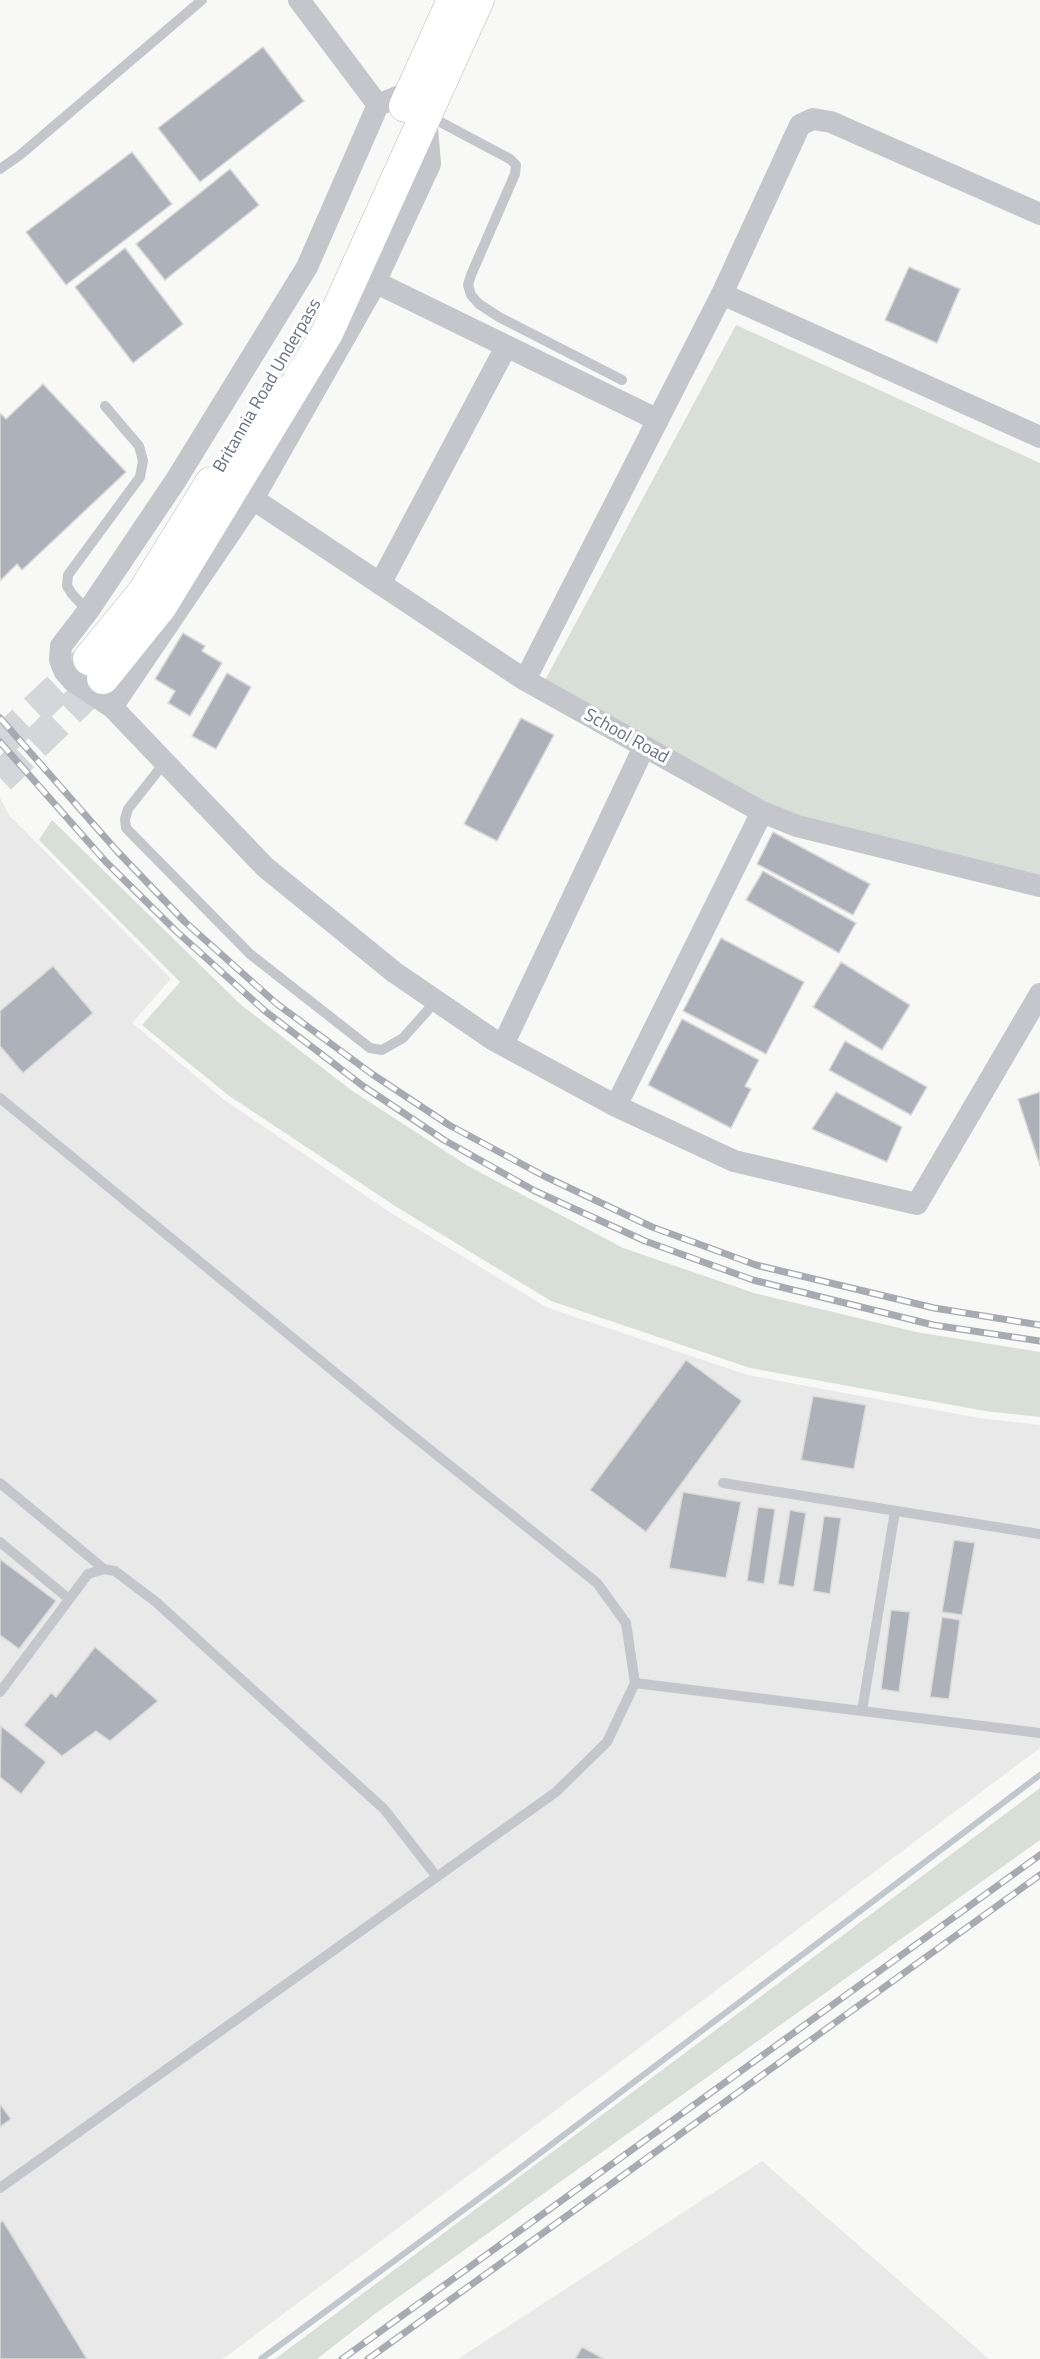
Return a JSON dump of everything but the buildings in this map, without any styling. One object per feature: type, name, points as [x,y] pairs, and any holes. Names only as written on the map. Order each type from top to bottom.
[{"type":"main road","points":[[419,103],[453,0]]},
{"type":"main road","points":[[419,103],[478,0]]},
{"type":"main road","name":"Britannia Road Underpass","points":[[101,681],[162,606],[327,333],[419,103]]},
{"type":"street","points":[[299,0],[378,105]]},
{"type":"street","points":[[101,681],[252,499],[375,282],[430,164],[419,103],[378,105]]},
{"type":"street","points":[[101,681],[73,681],[65,672],[60,660],[61,646],[88,611],[176,480],[307,267],[378,105]]},
{"type":"street","points":[[525,680],[722,294],[800,126],[813,119],[831,122],[1040,214]]},
{"type":"street","points":[[375,282],[658,420]]},
{"type":"street","points":[[722,294],[1040,437]]},
{"type":"street","points":[[380,584],[506,347]]},
{"type":"street","name":"School Road","points":[[252,499],[525,680],[762,812],[797,826],[1040,886]]},
{"type":"street","points":[[101,681],[165,762],[265,867],[394,972],[503,1045],[616,1107],[734,1161],[917,1204],[1040,994]]},
{"type":"street","points":[[503,1045],[644,747]]},
{"type":"street","points":[[616,1107],[762,812]]},
{"type":"lane","points":[[0,169],[20,156],[202,0]]},
{"type":"lane","points":[[419,103],[510,159],[516,165],[515,174],[471,275],[468,285],[471,295],[479,304],[499,318],[622,380]]},
{"type":"lane","points":[[88,611],[67,586],[68,575],[140,477],[143,461],[139,446],[105,406]]},
{"type":"lane","points":[[165,762],[128,809],[125,819],[126,828],[250,954],[370,1048],[382,1050],[403,1038],[436,1001]]},
{"type":"lane","points":[[0,1098],[393,1420],[597,1583],[626,1623],[635,1683],[607,1742],[563,1785],[0,2188]]},
{"type":"lane","points":[[0,1483],[104,1569]]},
{"type":"lane","points":[[723,1483],[1040,1534]]},
{"type":"lane","points":[[861,1711],[895,1511]]},
{"type":"lane","points":[[0,1542],[69,1599]]},
{"type":"lane","points":[[0,1692],[88,1574],[104,1569],[115,1571],[156,1602],[384,1809],[437,1877]]},
{"type":"lane","points":[[635,1683],[1040,1733]]},
{"type":"shaded area","points":[[736,325],[1040,463],[1040,875],[788,814],[544,682]]},
{"type":"shaded area","points":[[0,798],[9,815],[171,979],[132,1023],[223,1099],[391,1213],[548,1308],[748,1375],[979,1418],[1040,1425],[1040,1748],[223,2359],[0,2359]]},
{"type":"shaded area","points":[[52,820],[240,1004],[351,1090],[468,1166],[623,1248],[754,1293],[916,1332],[1040,1352],[1040,1417],[985,1411],[750,1368],[551,1301],[395,1206],[228,1095],[142,1025],[180,982],[39,840]]},
{"type":"shaded area","points":[[1040,1788],[1040,1840],[376,2313],[317,2359],[275,2359]]},
{"type":"shaded area","points":[[762,2161],[989,2359],[458,2359]]},
{"type":"waterway","points":[[261,2359],[519,2169],[1040,1775]]},
{"type":"tunnel","points":[[0,743],[89,659]]},
{"type":"tunnel","points":[[0,778],[103,678]]},
{"type":"railway","points":[[0,718],[117,851],[185,922],[277,1004],[372,1074],[449,1125],[544,1176],[652,1227],[756,1265],[934,1308],[1040,1325]]},
{"type":"railway","points":[[0,742],[106,862],[176,931],[265,1011],[363,1086],[444,1140],[535,1191],[645,1241],[753,1280],[933,1325],[1040,1341]]},
{"type":"railway","points":[[342,2359],[1040,1855]]},
{"type":"railway","points":[[368,2359],[1040,1875]]}]
